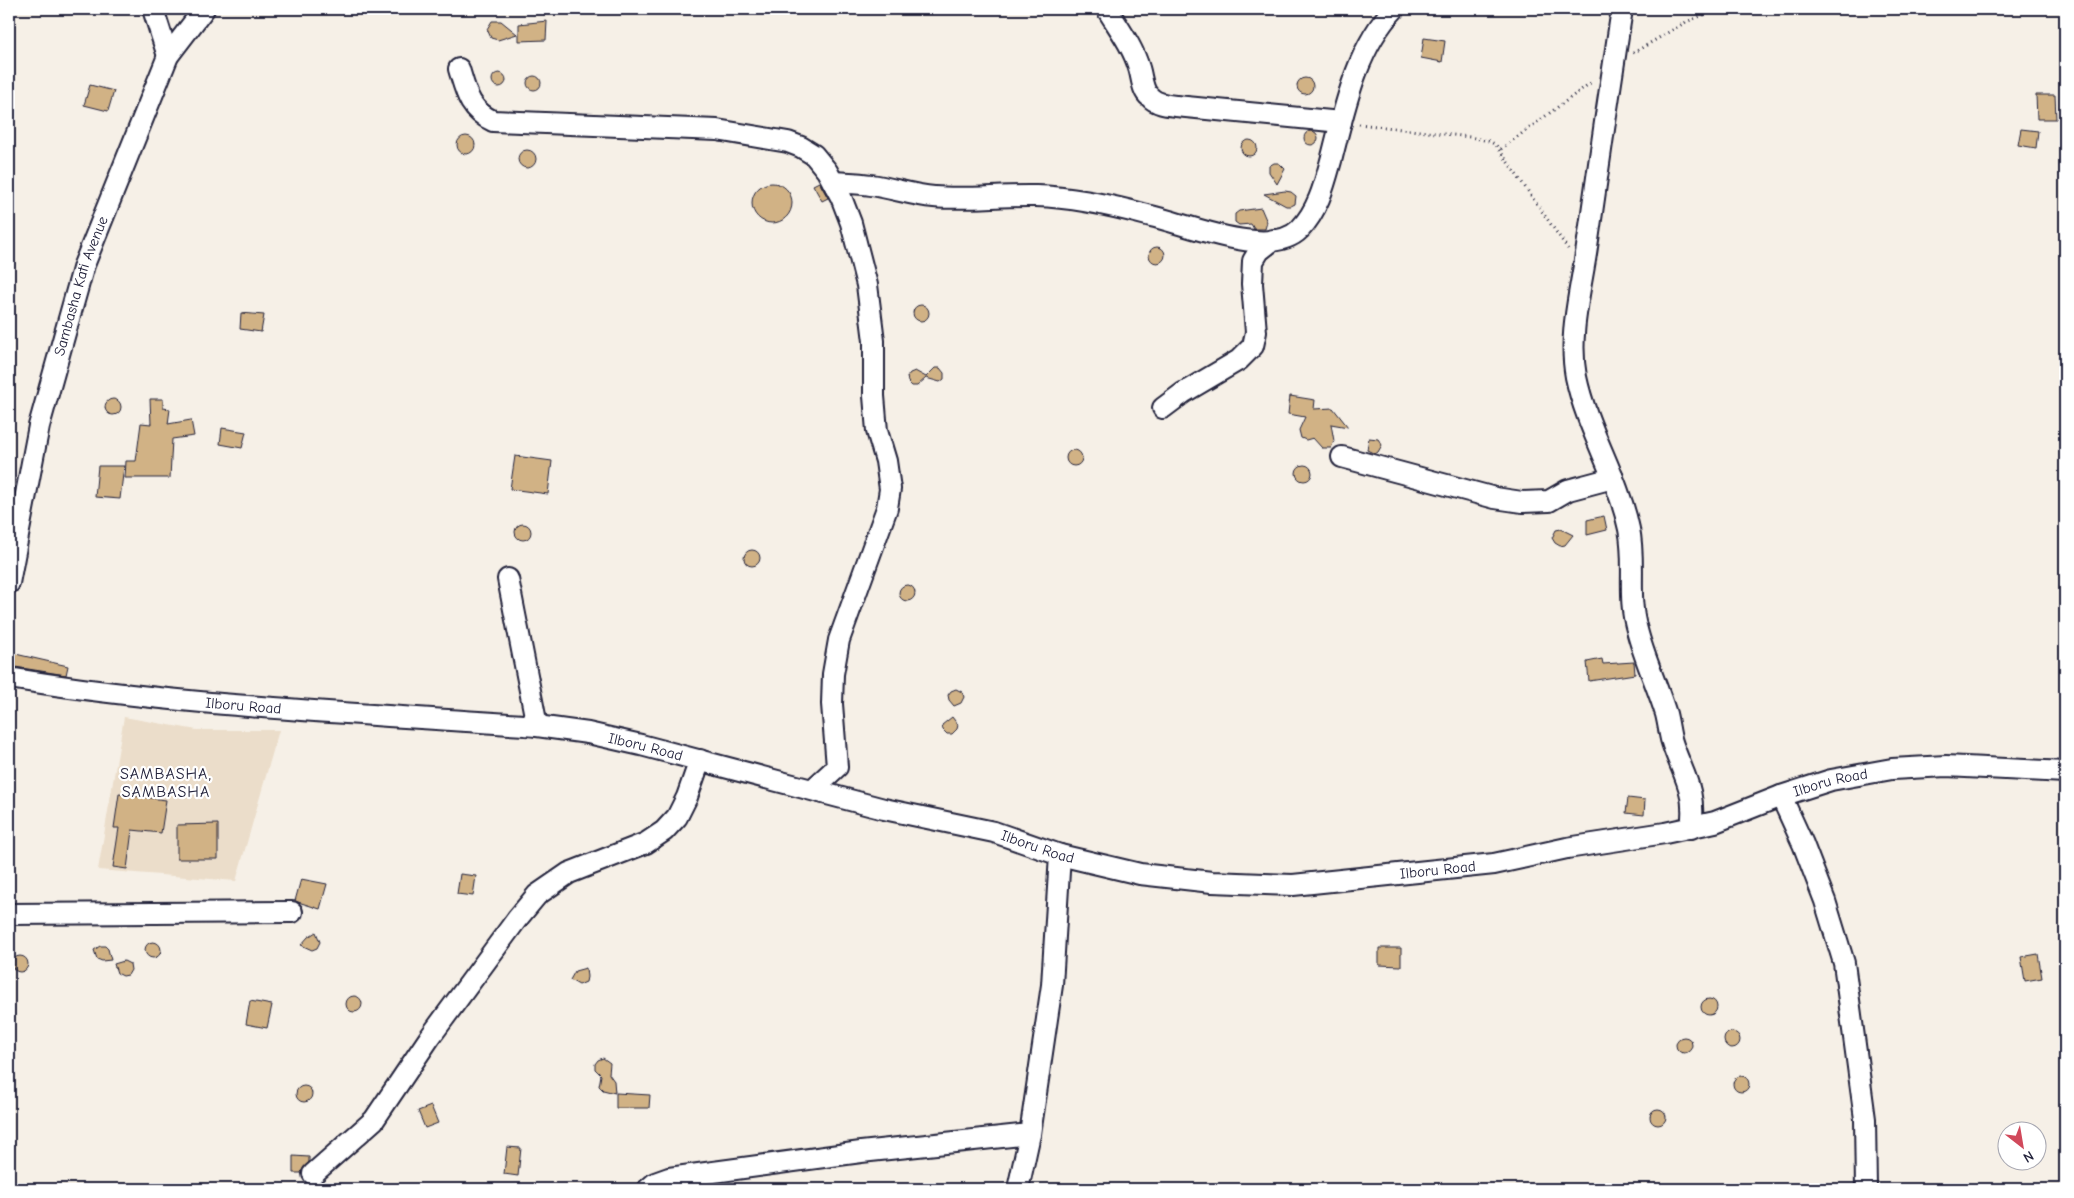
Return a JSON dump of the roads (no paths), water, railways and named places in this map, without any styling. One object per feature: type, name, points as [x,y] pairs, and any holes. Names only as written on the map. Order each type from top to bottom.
[{"type":"street","points":[[153,9],[168,56]]},
{"type":"street","name":"Sambasha Kati Avenue","points":[[9,583],[39,426],[84,265],[168,56],[204,9]]},
{"type":"street","points":[[1107,9],[1132,52],[1146,92],[1151,99],[1161,104],[1342,122]]},
{"type":"street","points":[[833,182],[870,185],[934,197],[985,198],[1035,196],[1066,198],[1149,215],[1235,240],[1273,240],[1283,238],[1299,230],[1324,189],[1354,77],[1368,45],[1382,21],[1394,9]]},
{"type":"street","points":[[1622,9],[1575,316],[1573,350],[1576,378],[1595,439],[1612,478],[1630,531],[1633,574],[1631,600],[1636,629],[1666,716],[1671,739],[1692,793],[1693,814],[1691,828]]},
{"type":"street","points":[[459,69],[468,98],[480,115],[493,121],[717,130],[788,142],[802,147],[814,155],[833,182],[851,223],[867,286],[874,341],[874,396],[877,431],[886,462],[890,489],[887,508],[839,640],[833,674],[832,704],[837,767],[813,789]]},
{"type":"street","points":[[1163,408],[1183,393],[1239,360],[1254,346],[1256,332],[1252,284],[1253,261],[1259,251],[1273,240]]},
{"type":"street","points":[[1342,456],[1495,498],[1522,502],[1549,501],[1568,490],[1612,478]]},
{"type":"street","points":[[508,579],[537,726]]},
{"type":"street","name":"Ilboru Road","points":[[9,678],[73,688],[206,703],[537,726],[588,733],[813,789],[884,809],[994,832],[1060,855],[1140,874],[1212,882],[1293,885],[1494,864],[1567,848],[1691,828],[1738,814],[1781,796],[1831,780],[1892,769],[1946,766],[2065,772]]},
{"type":"street","points":[[313,1174],[374,1120],[430,1037],[517,919],[537,895],[569,872],[646,843],[664,831],[677,817],[687,797],[700,760]]},
{"type":"street","points":[[1781,796],[1803,844],[1825,901],[1844,963],[1864,1120],[1866,1189]]},
{"type":"street","points":[[1018,1189],[1030,1134],[1052,985],[1060,855]]},
{"type":"street","points":[[9,914],[292,912]]},
{"type":"street","points":[[648,1189],[655,1183],[669,1178],[861,1152],[1030,1134]]},
{"type":"district","name":"SAMBASHA, SAMBASHA","points":[[166,782]]}]
